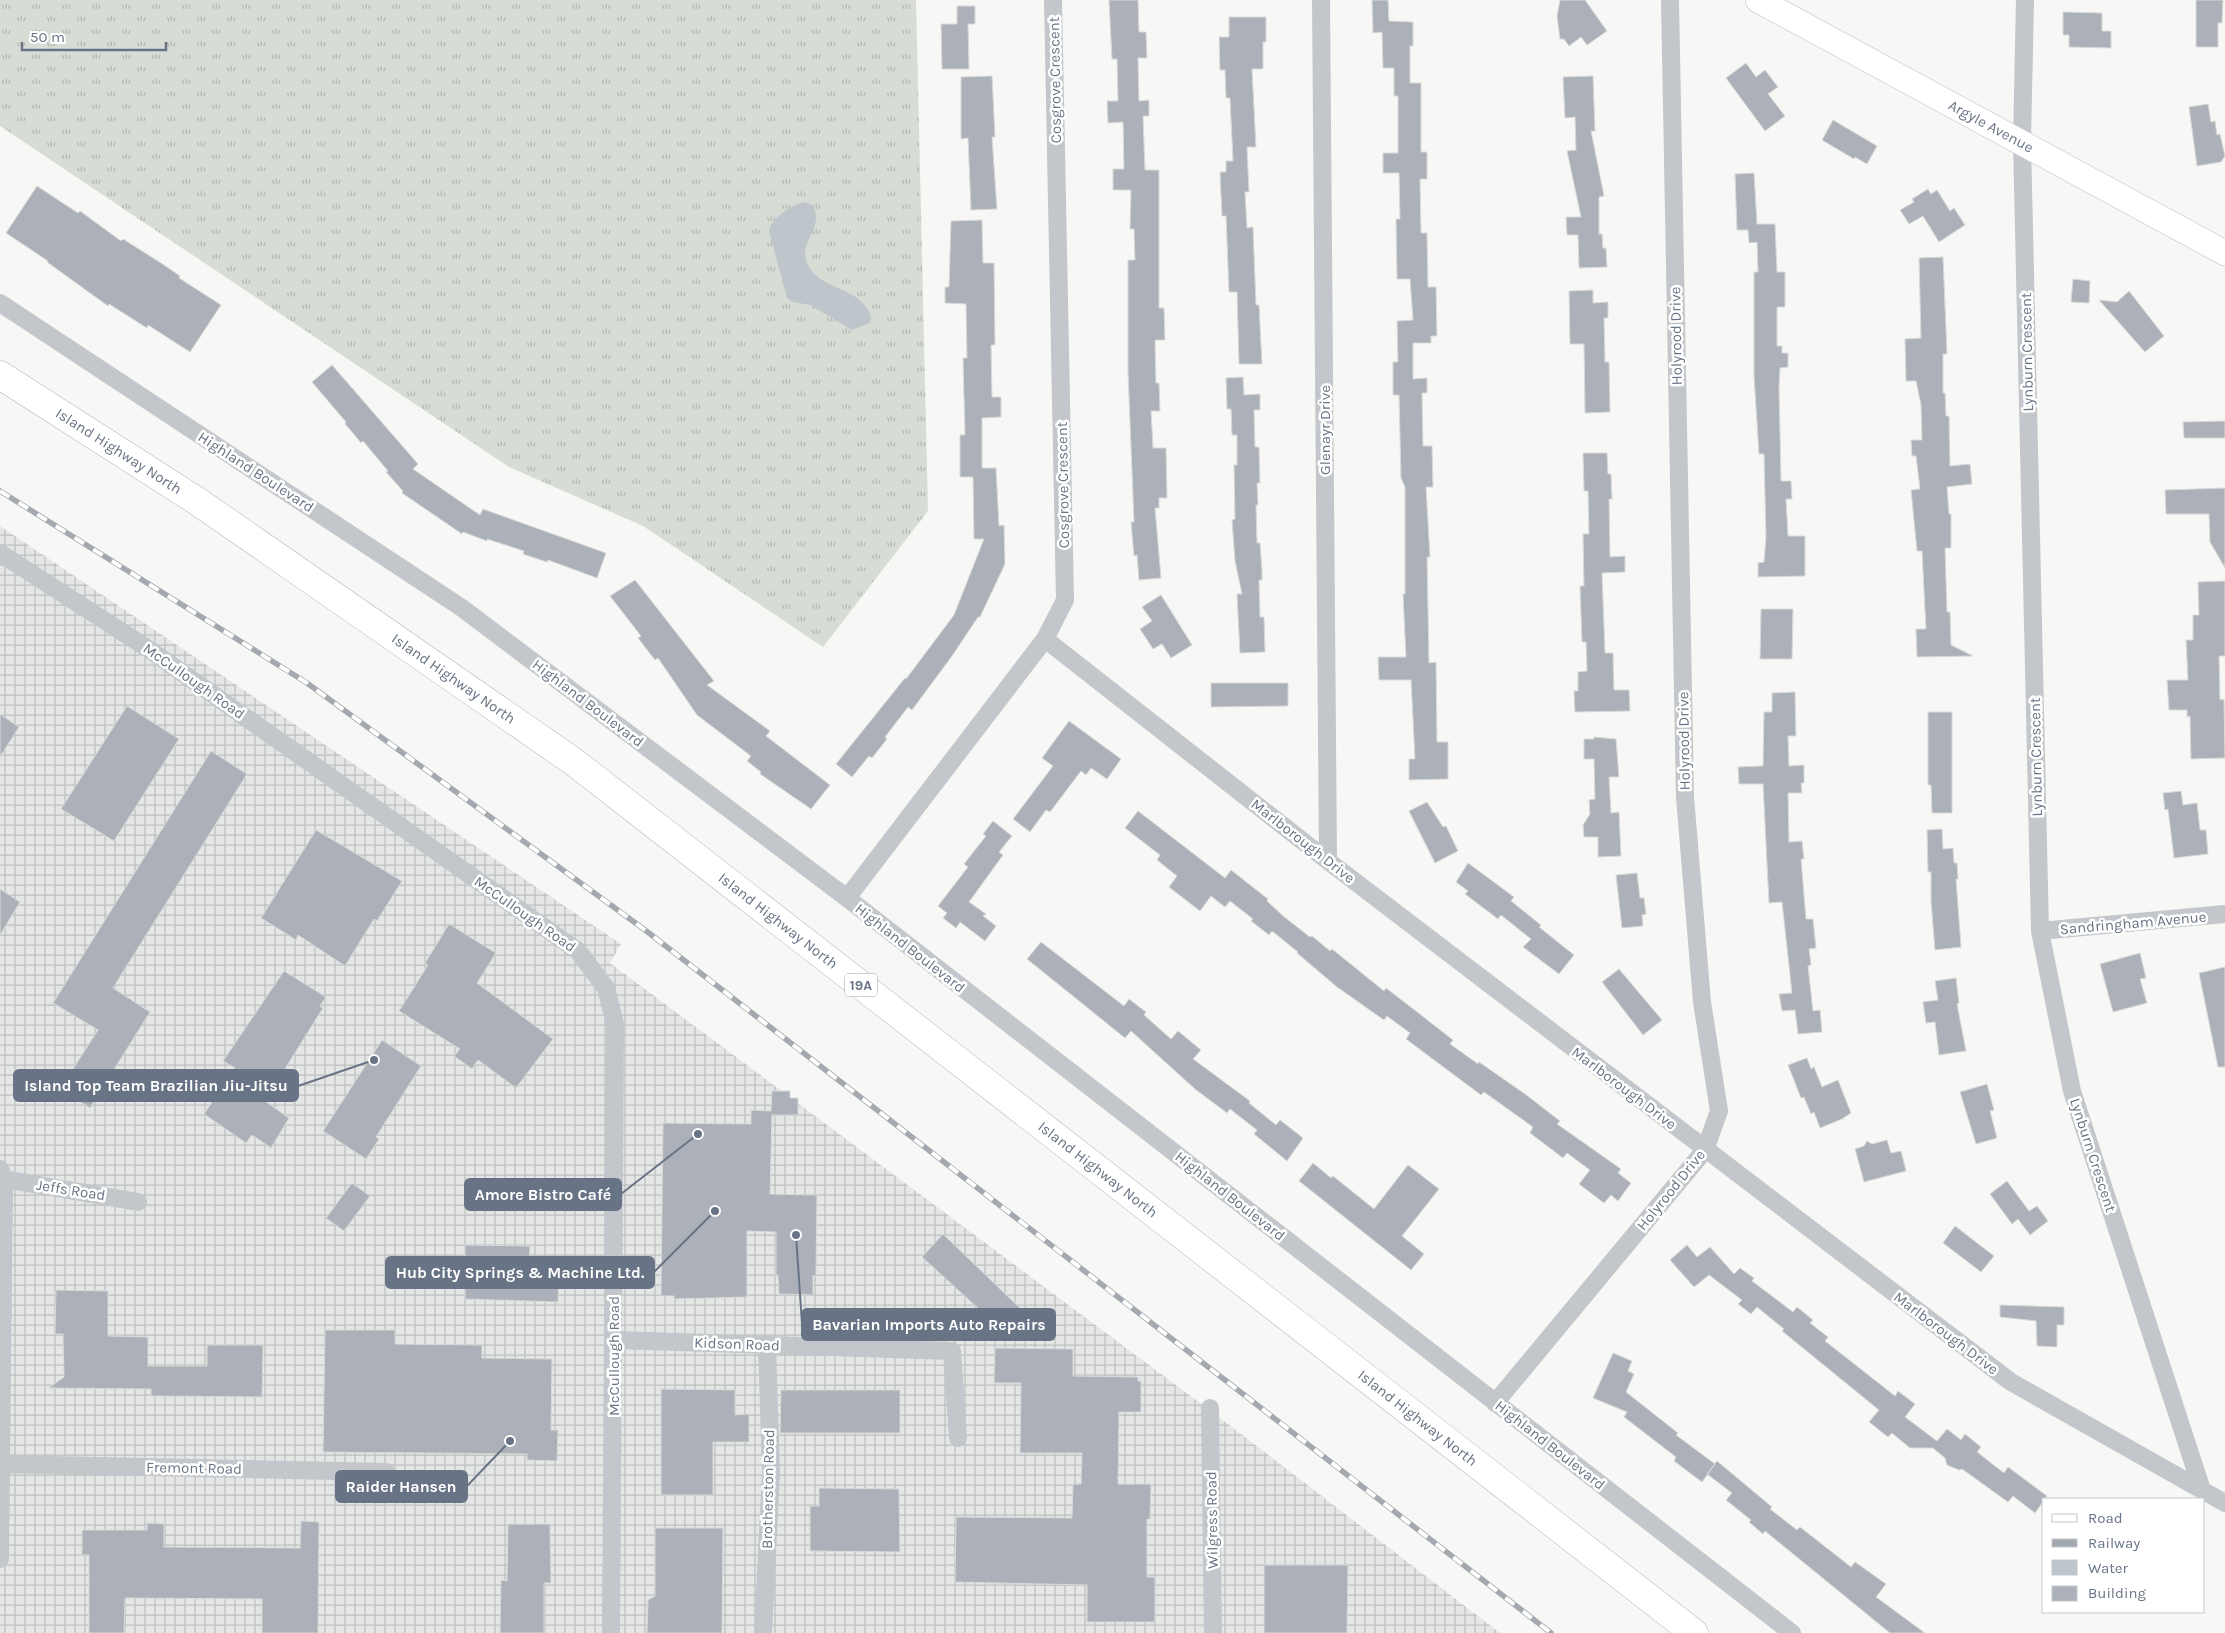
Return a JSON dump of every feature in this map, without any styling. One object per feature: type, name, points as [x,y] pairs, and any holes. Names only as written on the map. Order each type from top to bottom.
[{"type":"main road","name":"Island Highway North","points":[[0,375],[197,501],[574,762],[1694,1633]]},
{"type":"street","name":"Cosgrove Crescent","points":[[847,898],[1045,639],[1065,600],[1053,0]]},
{"type":"street","name":"Glenayr Drive","points":[[1322,0],[1328,861]]},
{"type":"street","name":"Holyrood Drive","points":[[1495,1403],[1705,1150],[1719,1111],[1702,1002],[1685,797],[1670,0]]},
{"type":"street","name":"Argyle Avenue","points":[[1758,0],[2225,253]]},
{"type":"street","name":"Lynburn Crescent","points":[[2025,0],[2022,142],[2040,931],[2072,1090],[2202,1490]]},
{"type":"street","name":"Highland Boulevard","points":[[0,303],[462,608],[847,898],[1792,1633]]},
{"type":"street","name":"McCullough Road","points":[[0,553],[146,648],[578,952],[606,988],[615,1024],[615,1340],[611,1633]]},
{"type":"street","name":"Marlborough Drive","points":[[1045,639],[1328,861],[2011,1382],[2225,1503]]},
{"type":"street","name":"Sandringham Avenue","points":[[2040,931],[2225,914]]},
{"type":"street","name":"Jeffs Road","points":[[2,1174],[138,1202]]},
{"type":"street","points":[[0,1559],[2,1464],[2,1174]]},
{"type":"street","name":"Kidson Road","points":[[615,1340],[952,1350],[958,1438]]},
{"type":"street","name":"Brotherston Road","points":[[763,1633],[771,1473],[767,1345]]},
{"type":"street","name":"Wilgress Road","points":[[1210,1408],[1213,1633]]},
{"type":"street","name":"Fremont Road","points":[[2,1464],[386,1472]]},
{"type":"shaded area","points":[[0,526],[621,944],[610,963],[1224,1421],[1500,1633],[0,1633]]},
{"type":"green space","points":[[0,0],[916,0],[928,511],[823,647],[643,526],[509,467],[0,126]]},
{"type":"water","points":[[805,202],[812,205],[816,214],[814,229],[805,250],[805,258],[809,267],[824,281],[859,300],[866,307],[871,317],[870,323],[852,330],[810,305],[793,302],[787,298],[769,231],[774,221],[783,212]]},
{"type":"building","points":[[1109,0],[1138,0],[1139,32],[1146,32],[1147,58],[1138,58],[1139,101],[1149,100],[1149,116],[1143,116],[1145,170],[1159,170],[1159,308],[1164,308],[1165,340],[1155,340],[1156,383],[1159,383],[1160,411],[1151,411],[1153,448],[1166,448],[1167,498],[1159,498],[1159,508],[1155,508],[1161,578],[1139,580],[1137,555],[1134,556],[1131,522],[1134,522],[1128,372],[1128,260],[1135,260],[1134,229],[1130,229],[1131,190],[1113,190],[1113,169],[1124,169],[1123,122],[1108,123],[1107,101],[1118,101],[1117,59],[1112,59]]},
{"type":"building","points":[[1372,0],[1388,0],[1389,21],[1413,22],[1413,46],[1410,46],[1410,83],[1421,83],[1421,152],[1427,152],[1427,179],[1420,179],[1421,233],[1427,233],[1428,287],[1436,287],[1437,336],[1431,336],[1431,343],[1413,343],[1413,379],[1427,378],[1427,393],[1422,393],[1423,446],[1432,446],[1433,487],[1426,487],[1430,557],[1427,557],[1429,663],[1436,662],[1437,742],[1448,742],[1448,779],[1409,780],[1409,759],[1415,759],[1411,680],[1379,680],[1378,657],[1406,657],[1403,594],[1405,594],[1405,487],[1401,478],[1399,395],[1393,395],[1393,362],[1398,362],[1397,321],[1413,320],[1410,279],[1397,279],[1396,219],[1400,219],[1399,173],[1383,173],[1383,153],[1398,153],[1398,96],[1394,96],[1394,68],[1383,68],[1382,32],[1373,33]]},
{"type":"building","points":[[1560,0],[1585,0],[1607,31],[1587,45],[1581,37],[1569,46],[1564,39],[1560,39],[1557,16]]},
{"type":"building","points":[[2196,0],[2223,0],[2222,23],[2218,23],[2218,47],[2196,47]]},
{"type":"building","points":[[957,6],[975,6],[975,24],[968,24],[969,69],[942,69],[941,24],[957,24]]},
{"type":"building","points":[[2063,12],[2102,13],[2102,31],[2111,31],[2111,48],[2069,47],[2069,35],[2063,35]]},
{"type":"building","points":[[1229,17],[1266,17],[1266,42],[1263,42],[1263,69],[1252,69],[1256,147],[1247,147],[1249,192],[1245,192],[1247,228],[1253,227],[1256,305],[1259,305],[1262,364],[1239,364],[1237,292],[1229,292],[1226,216],[1222,216],[1220,172],[1226,172],[1226,161],[1233,161],[1230,98],[1226,98],[1225,70],[1220,70],[1219,37],[1229,37]]},
{"type":"building","points":[[1746,63],[1756,77],[1765,70],[1778,87],[1768,94],[1785,116],[1765,131],[1726,78]]},
{"type":"building","points":[[992,76],[995,137],[992,137],[997,209],[971,210],[968,138],[961,139],[961,77]]},
{"type":"building","points":[[1593,76],[1595,131],[1591,131],[1604,196],[1599,197],[1599,234],[1602,234],[1603,248],[1606,248],[1607,267],[1579,268],[1578,235],[1567,235],[1566,217],[1581,217],[1567,151],[1576,150],[1575,117],[1565,118],[1563,77]]},
{"type":"building","points":[[2208,104],[2211,122],[2215,121],[2217,135],[2220,134],[2225,156],[2221,162],[2197,166],[2189,107]]},
{"type":"building","points":[[1833,120],[1877,146],[1867,164],[1855,157],[1854,159],[1822,140]]},
{"type":"building","points":[[1754,173],[1757,224],[1775,224],[1777,272],[1785,272],[1785,307],[1777,307],[1777,346],[1782,346],[1782,353],[1788,353],[1788,367],[1780,368],[1781,481],[1791,481],[1792,499],[1786,499],[1788,536],[1805,536],[1805,576],[1758,577],[1758,563],[1764,562],[1766,537],[1764,454],[1759,454],[1754,376],[1754,272],[1758,272],[1757,242],[1749,243],[1748,230],[1737,230],[1735,174]]},
{"type":"building","points":[[37,186],[78,213],[80,211],[121,241],[123,239],[161,263],[180,276],[179,278],[221,305],[190,352],[148,325],[147,328],[109,304],[108,306],[48,261],[6,233]]},
{"type":"building","points":[[1928,189],[1931,194],[1937,190],[1950,211],[1954,208],[1965,225],[1939,242],[1923,216],[1909,224],[1900,210],[1914,202],[1912,199]]},
{"type":"building","points":[[982,220],[983,263],[994,263],[995,345],[991,345],[992,397],[1001,397],[1001,417],[982,418],[982,468],[996,468],[999,526],[1004,525],[1005,564],[980,617],[978,617],[952,656],[912,710],[908,707],[872,758],[869,756],[852,777],[836,764],[906,679],[954,615],[984,539],[974,539],[973,477],[960,477],[960,435],[965,435],[963,358],[967,358],[966,304],[945,303],[945,287],[949,287],[951,221]]},
{"type":"building","points":[[1943,257],[1947,354],[1943,354],[1943,393],[1945,393],[1946,416],[1949,416],[1950,466],[1970,464],[1972,484],[1947,487],[1949,514],[1951,514],[1951,548],[1945,548],[1947,612],[1950,612],[1951,645],[1973,656],[1917,657],[1916,629],[1926,629],[1922,551],[1917,551],[1911,490],[1920,489],[1916,456],[1912,456],[1911,440],[1922,440],[1921,405],[1916,381],[1906,381],[1905,339],[1921,338],[1919,258]]},
{"type":"building","points":[[2073,279],[2090,281],[2089,303],[2071,302]]},
{"type":"building","points":[[1593,290],[1593,303],[1608,302],[1608,318],[1604,318],[1605,362],[1609,362],[1610,412],[1585,413],[1584,344],[1570,344],[1569,291]]},
{"type":"building","points":[[2129,291],[2164,336],[2145,352],[2099,300],[2117,302]]},
{"type":"building","points":[[332,365],[418,464],[413,469],[480,515],[483,509],[606,553],[597,578],[548,560],[547,562],[523,554],[524,551],[463,532],[462,534],[402,493],[403,491],[386,472],[388,471],[363,441],[361,443],[312,382]]},
{"type":"building","points":[[1243,377],[1244,395],[1260,394],[1260,410],[1254,410],[1255,447],[1259,447],[1260,483],[1257,483],[1258,505],[1256,505],[1257,543],[1260,543],[1262,571],[1262,580],[1259,580],[1260,617],[1264,617],[1265,652],[1240,653],[1237,594],[1242,594],[1235,561],[1232,520],[1235,519],[1234,465],[1237,465],[1237,435],[1232,435],[1231,409],[1227,409],[1226,378]]},
{"type":"building","points":[[2225,421],[2225,438],[2184,438],[2183,422]]},
{"type":"building","points":[[1583,453],[1607,453],[1608,474],[1611,474],[1612,499],[1609,499],[1610,557],[1625,556],[1625,572],[1602,573],[1605,653],[1613,653],[1614,690],[1629,690],[1630,711],[1575,712],[1574,691],[1578,691],[1578,672],[1587,671],[1586,642],[1582,642],[1580,586],[1584,586],[1583,534],[1589,534],[1588,491],[1584,491]]},
{"type":"building","points":[[2225,488],[2225,568],[2210,542],[2209,514],[2166,514],[2165,490]]},
{"type":"building","points":[[635,580],[714,681],[707,685],[770,731],[766,736],[830,785],[811,809],[760,774],[761,772],[747,761],[751,756],[697,715],[658,658],[655,660],[638,638],[641,636],[610,596]]},
{"type":"building","points":[[2225,581],[2225,656],[2219,656],[2220,700],[2224,699],[2225,758],[2191,759],[2190,716],[2187,717],[2187,710],[2169,710],[2167,680],[2188,680],[2186,640],[2193,640],[2193,615],[2199,615],[2198,582]]},
{"type":"building","points":[[1161,595],[1192,645],[1171,658],[1162,644],[1153,649],[1140,629],[1152,621],[1142,607]]},
{"type":"building","points":[[1761,609],[1793,609],[1792,659],[1760,659]]},
{"type":"building","points":[[1211,683],[1288,683],[1288,706],[1211,707]]},
{"type":"building","points":[[1795,692],[1796,736],[1788,736],[1789,766],[1804,765],[1804,783],[1801,783],[1802,793],[1788,793],[1789,842],[1802,841],[1804,859],[1801,859],[1806,919],[1813,919],[1816,948],[1809,949],[1811,965],[1808,966],[1813,1011],[1820,1010],[1822,1032],[1798,1034],[1795,1010],[1782,1011],[1779,994],[1792,993],[1782,902],[1769,903],[1763,784],[1739,784],[1738,767],[1763,766],[1764,712],[1772,712],[1772,693]]},
{"type":"building","points":[[127,706],[179,739],[114,841],[61,809]]},
{"type":"building","points":[[1928,712],[1952,712],[1952,813],[1932,813],[1931,785],[1928,785]]},
{"type":"building","points":[[0,714],[19,727],[0,757]]},
{"type":"building","points":[[1069,721],[1121,759],[1107,779],[1091,768],[1086,775],[1081,771],[1050,812],[1046,810],[1030,832],[1013,819],[1053,766],[1042,758]]},
{"type":"building","points":[[1594,737],[1616,739],[1619,777],[1609,777],[1611,813],[1619,812],[1621,856],[1598,857],[1598,837],[1584,837],[1583,825],[1590,814],[1589,800],[1595,799],[1594,759],[1584,759],[1584,739],[1594,739]]},
{"type":"building","points":[[211,751],[247,774],[113,988],[150,1012],[90,1108],[60,1089],[98,1030],[53,1003]]},
{"type":"building","points":[[2181,791],[2183,805],[2197,803],[2200,830],[2206,830],[2208,854],[2174,858],[2168,809],[2165,810],[2163,793]]},
{"type":"building","points":[[1427,802],[1443,827],[1446,826],[1458,851],[1435,863],[1409,811]]},
{"type":"building","points":[[1138,811],[1225,878],[1231,870],[1268,899],[1267,901],[1283,916],[1310,937],[1312,936],[1330,951],[1332,949],[1384,991],[1386,988],[1453,1040],[1450,1044],[1525,1094],[1560,1121],[1557,1124],[1621,1169],[1618,1173],[1631,1183],[1618,1201],[1611,1195],[1604,1203],[1579,1184],[1590,1170],[1567,1153],[1563,1158],[1530,1133],[1533,1127],[1484,1092],[1481,1095],[1406,1039],[1410,1033],[1387,1016],[1384,1020],[1337,987],[1272,931],[1269,935],[1251,921],[1253,919],[1230,901],[1225,907],[1211,896],[1200,911],[1169,887],[1177,876],[1157,860],[1160,855],[1125,828]]},
{"type":"building","points":[[993,821],[1012,836],[999,852],[1003,855],[969,902],[986,914],[983,916],[996,926],[985,941],[960,922],[956,928],[943,918],[947,913],[938,906],[968,867],[964,864],[986,836],[983,834]]},
{"type":"building","points":[[1942,829],[1943,849],[1953,848],[1954,863],[1957,863],[1958,879],[1956,879],[1961,947],[1935,950],[1931,872],[1928,872],[1927,830]]},
{"type":"building","points":[[316,830],[402,881],[377,921],[374,919],[345,966],[298,935],[296,940],[261,918]]},
{"type":"building","points":[[1468,863],[1514,897],[1511,901],[1541,925],[1539,927],[1574,955],[1559,974],[1523,947],[1531,939],[1501,915],[1498,919],[1465,894],[1468,891],[1456,882]]},
{"type":"building","points":[[1637,873],[1640,898],[1644,898],[1646,914],[1642,915],[1643,926],[1622,928],[1616,875]]},
{"type":"building","points":[[0,889],[20,902],[0,935]]},
{"type":"building","points":[[449,924],[496,953],[477,983],[553,1039],[516,1088],[478,1060],[472,1069],[454,1056],[460,1049],[399,1011],[428,965],[425,963]]},
{"type":"building","points":[[1041,942],[1124,1006],[1129,999],[1146,1012],[1144,1015],[1171,1039],[1178,1031],[1201,1050],[1193,1059],[1250,1101],[1249,1103],[1276,1125],[1280,1120],[1303,1138],[1287,1161],[1254,1134],[1257,1130],[1230,1109],[1227,1113],[1195,1089],[1131,1031],[1125,1038],[1027,959]]},
{"type":"building","points":[[2140,953],[2146,978],[2140,979],[2147,1003],[2113,1012],[2100,964]]},
{"type":"building","points":[[2225,967],[2225,1067],[2218,1067],[2199,973]]},
{"type":"building","points":[[1619,969],[1662,1020],[1643,1035],[1602,982]]},
{"type":"building","points":[[284,971],[326,997],[320,1006],[323,1008],[265,1101],[289,1118],[271,1148],[252,1135],[246,1143],[204,1114],[235,1068],[223,1061]]},
{"type":"building","points":[[1956,978],[1959,1003],[1957,1004],[1966,1051],[1939,1055],[1935,1022],[1926,1023],[1923,1002],[1938,1000],[1935,981]]},
{"type":"building","points":[[382,1040],[421,1066],[376,1137],[379,1139],[366,1159],[323,1131]]},
{"type":"building","points":[[1807,1058],[1811,1069],[1814,1067],[1822,1087],[1838,1080],[1851,1113],[1820,1128],[1814,1112],[1811,1114],[1804,1097],[1801,1098],[1788,1065]]},
{"type":"building","points":[[1987,1084],[1994,1110],[1990,1111],[1997,1138],[1976,1144],[1960,1092]]},
{"type":"building","points":[[772,1091],[790,1091],[790,1098],[798,1098],[798,1115],[772,1115],[770,1194],[817,1195],[816,1277],[813,1275],[813,1295],[779,1294],[778,1275],[776,1276],[776,1232],[747,1231],[747,1297],[674,1299],[674,1296],[661,1296],[663,1123],[751,1124],[751,1110],[771,1111]]},
{"type":"building","points":[[1887,1140],[1891,1153],[1901,1151],[1906,1171],[1864,1182],[1855,1149],[1864,1146],[1867,1141],[1872,1144]]},
{"type":"building","points":[[1313,1163],[1331,1178],[1333,1176],[1374,1209],[1408,1165],[1439,1189],[1402,1236],[1424,1254],[1411,1270],[1299,1181]]},
{"type":"building","points":[[2007,1181],[2029,1211],[2037,1206],[2048,1221],[2030,1235],[2018,1219],[2012,1224],[1990,1194]]},
{"type":"building","points":[[352,1183],[370,1196],[344,1231],[326,1218]]},
{"type":"building","points":[[1955,1226],[1994,1256],[1981,1272],[1943,1243]]},
{"type":"building","points":[[943,1234],[1022,1310],[1003,1331],[922,1257]]},
{"type":"building","points":[[465,1245],[530,1246],[529,1265],[559,1265],[558,1302],[465,1299]]},
{"type":"building","points":[[1687,1245],[1697,1257],[1710,1247],[1734,1274],[1740,1268],[1754,1278],[1752,1281],[1793,1312],[1797,1307],[1813,1320],[1810,1323],[1828,1337],[1825,1341],[1895,1396],[1898,1391],[1915,1404],[1905,1417],[1937,1441],[1947,1429],[1961,1440],[1965,1434],[1981,1447],[1977,1452],[2004,1473],[2008,1467],[2047,1496],[2042,1498],[2042,1503],[2035,1513],[2013,1496],[2008,1502],[1962,1469],[1959,1470],[1947,1465],[1945,1458],[1933,1448],[1910,1448],[1892,1433],[1888,1437],[1869,1422],[1879,1410],[1782,1331],[1784,1329],[1757,1307],[1751,1314],[1738,1304],[1742,1300],[1709,1275],[1694,1287],[1670,1260]]},
{"type":"building","points":[[56,1290],[108,1291],[108,1336],[148,1337],[148,1366],[207,1366],[207,1345],[263,1345],[262,1397],[151,1396],[151,1389],[49,1388],[64,1377],[63,1334],[55,1334]]},
{"type":"building","points":[[2000,1305],[2064,1307],[2064,1325],[2057,1325],[2057,1347],[2037,1346],[2036,1321],[2000,1317]]},
{"type":"building","points":[[325,1330],[395,1330],[395,1344],[482,1345],[482,1358],[552,1359],[551,1430],[558,1430],[557,1461],[527,1460],[527,1454],[323,1452]]},
{"type":"building","points":[[995,1348],[1073,1349],[1073,1376],[1138,1377],[1138,1381],[1141,1381],[1141,1412],[1119,1412],[1118,1484],[1151,1484],[1150,1519],[1147,1519],[1147,1577],[1155,1577],[1155,1622],[1087,1622],[1087,1585],[955,1582],[956,1517],[1072,1518],[1073,1484],[1081,1484],[1082,1453],[1020,1453],[1021,1383],[994,1383]]},
{"type":"building","points":[[1613,1353],[1632,1361],[1628,1371],[1634,1374],[1626,1392],[1678,1433],[1676,1435],[1715,1464],[1702,1482],[1674,1461],[1676,1457],[1624,1417],[1627,1412],[1593,1398]]},
{"type":"building","points":[[661,1389],[735,1390],[735,1415],[749,1414],[749,1442],[713,1442],[713,1495],[661,1495]]},
{"type":"building","points":[[781,1390],[900,1390],[900,1433],[780,1433]]},
{"type":"building","points":[[1717,1461],[1772,1507],[1770,1509],[1797,1530],[1800,1527],[1851,1567],[1855,1562],[1886,1584],[1876,1597],[1925,1633],[1890,1633],[1765,1531],[1763,1534],[1749,1522],[1751,1520],[1726,1500],[1732,1493],[1707,1474]]},
{"type":"building","points":[[819,1488],[899,1489],[900,1552],[810,1551],[810,1506],[819,1506]]},
{"type":"building","points":[[301,1521],[319,1522],[318,1633],[262,1633],[262,1599],[125,1598],[124,1633],[89,1633],[89,1555],[82,1555],[82,1530],[147,1530],[147,1523],[164,1524],[164,1547],[300,1548]]},
{"type":"building","points":[[508,1524],[550,1524],[551,1583],[544,1583],[544,1633],[500,1633],[501,1580],[507,1581]]},
{"type":"building","points":[[655,1528],[723,1528],[722,1633],[647,1633],[648,1600],[655,1596]]},
{"type":"building","points":[[1264,1565],[1348,1565],[1347,1633],[1264,1633]]},
{"type":"railway","points":[[0,491],[307,683],[645,930],[1551,1633]]},
{"type":"place","name":"Island Top Team Brazilian Jiu-Jitsu","points":[[374,1060]]},
{"type":"place","name":"Amore Bistro Café","points":[[698,1134]]},
{"type":"place","name":"Hub City Springs & Machine Ltd.","points":[[715,1211]]},
{"type":"place","name":"Bavarian Imports Auto Repairs","points":[[796,1235]]},
{"type":"place","name":"Raider Hansen","points":[[510,1441]]}]
